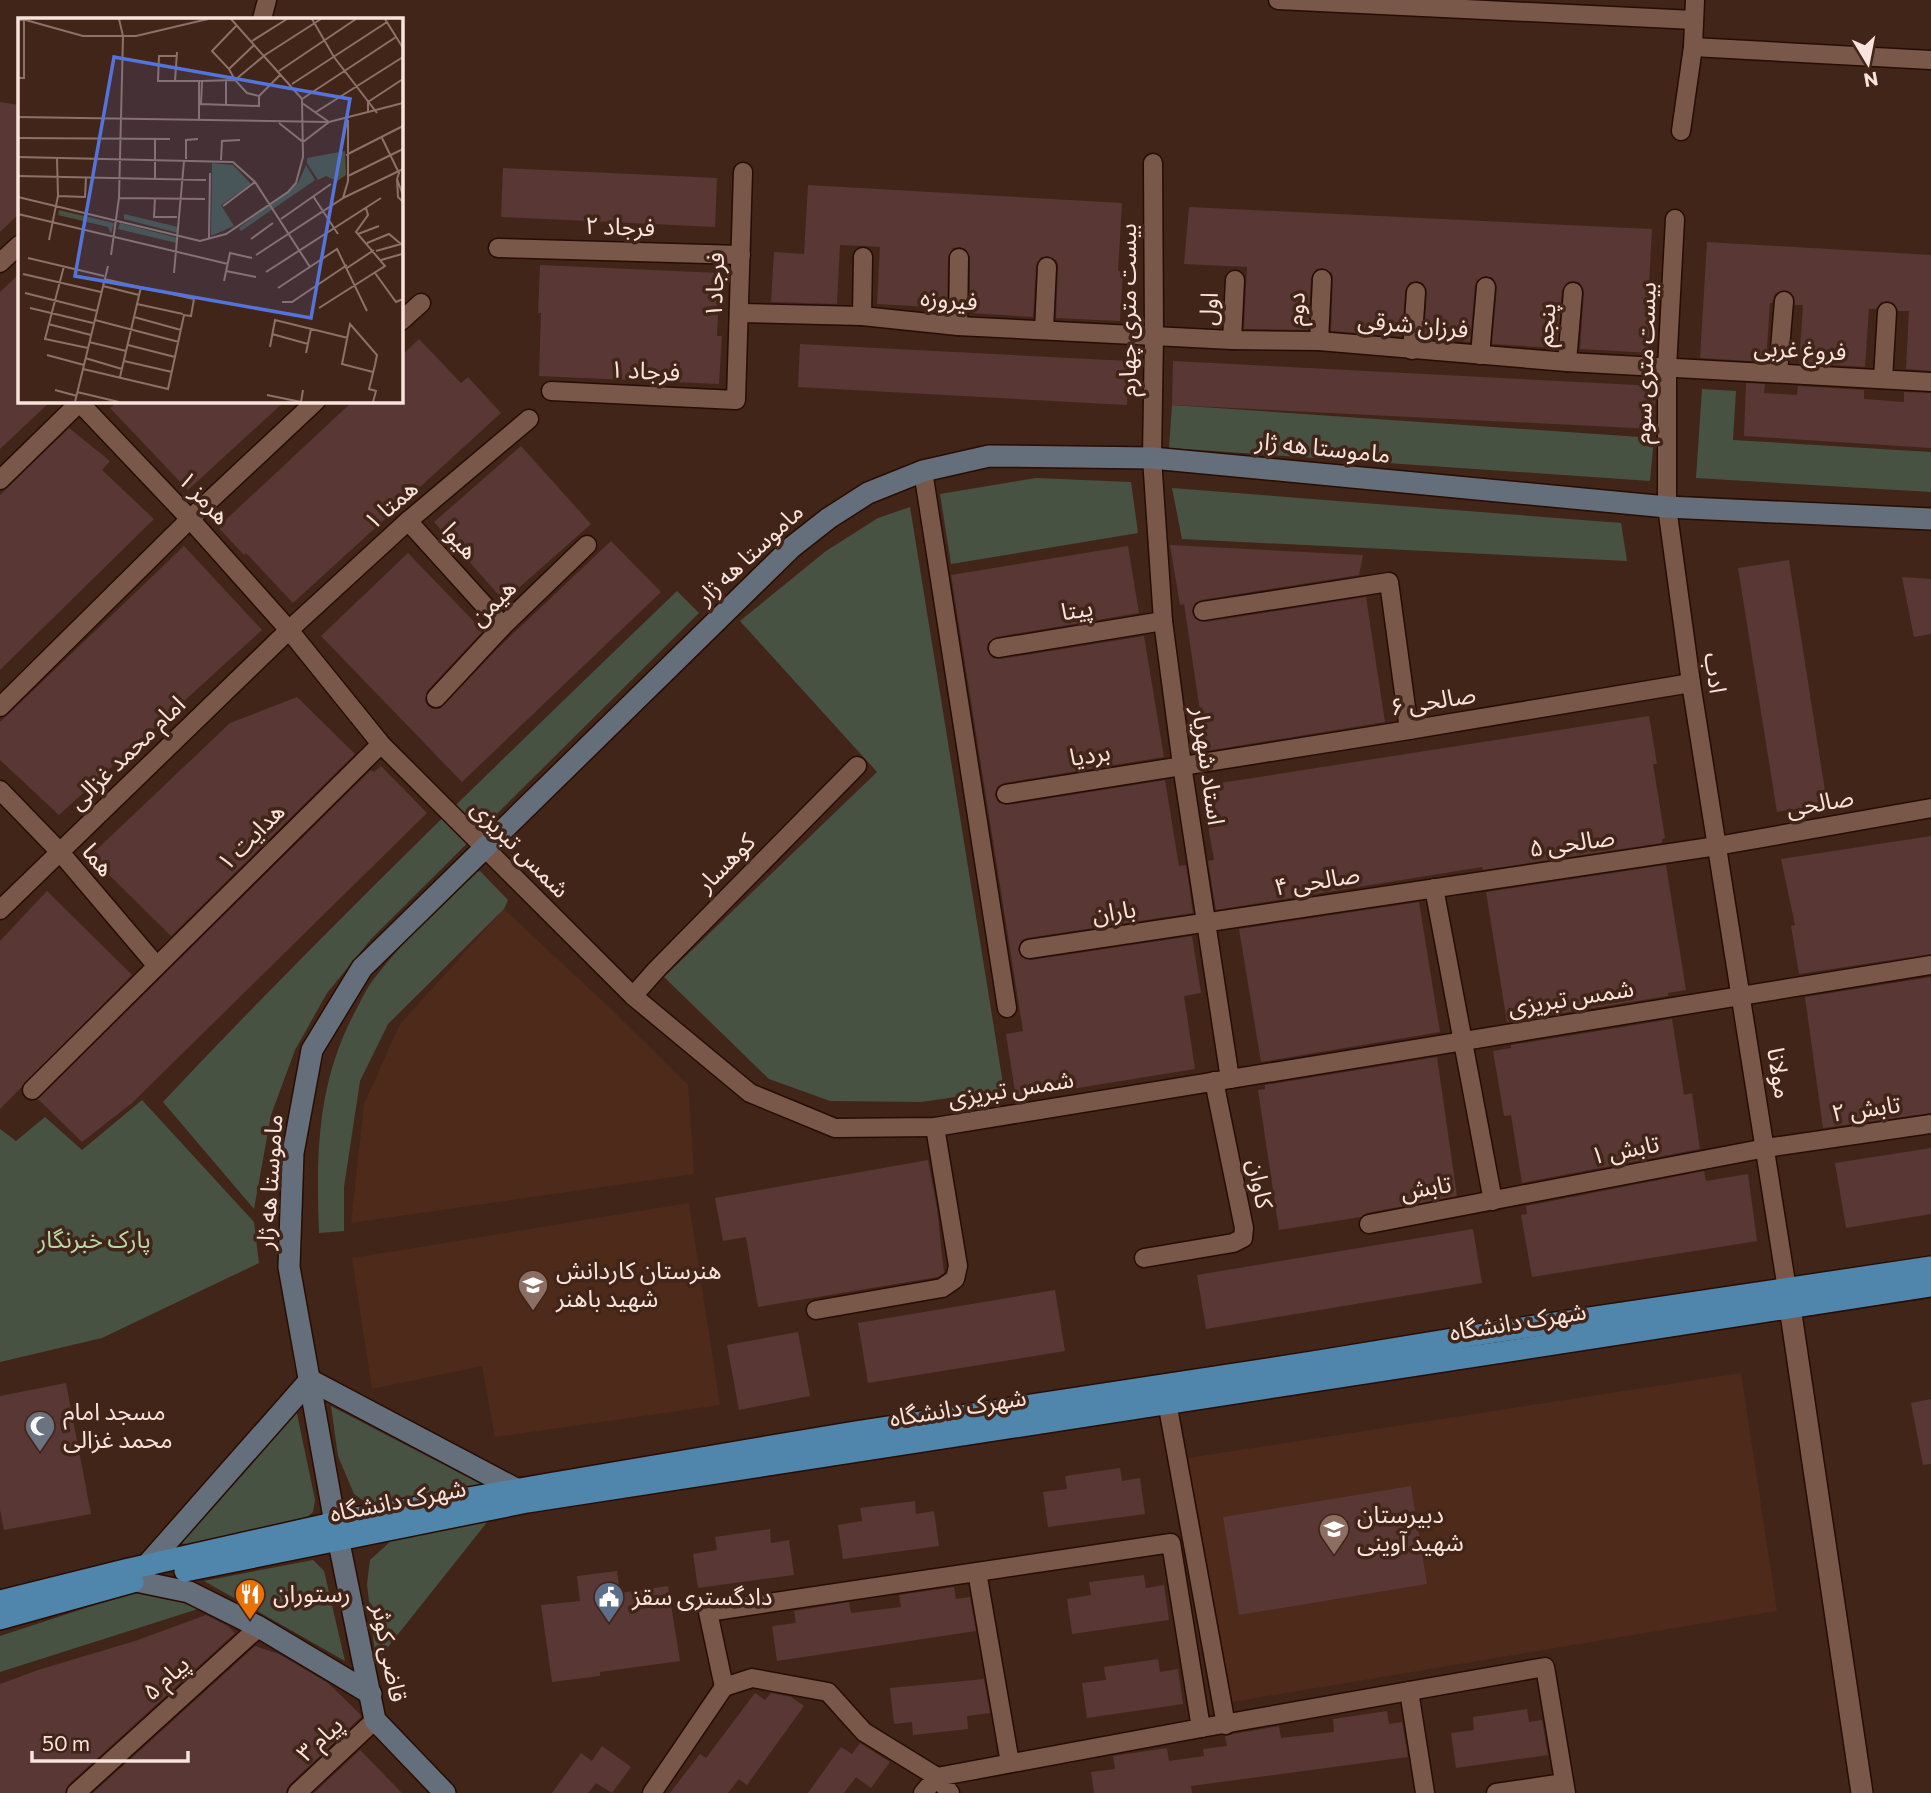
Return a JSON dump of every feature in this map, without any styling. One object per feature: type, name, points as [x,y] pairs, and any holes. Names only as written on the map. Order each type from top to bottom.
[{"type":"main road","name":"ماموستا هه ژار","points":[[337,1531],[289,1267],[293,1153],[312,1050],[362,968],[792,547],[829,518],[869,493],[923,471],[989,456],[1152,458],[1667,507],[1931,519]]},
{"type":"main road","points":[[141,1574],[310,1380],[523,1496],[855,1432],[1789,1297],[1931,1267]]},
{"type":"main road","name":"شهرک دانشگاه","points":[[0,1619],[141,1574],[337,1531],[523,1496],[1167,1402],[1789,1297],[1931,1286]]},
{"type":"main road","name":"قاضی کوثر","points":[[337,1531],[376,1720],[445,1793]]},
{"type":"main road","points":[[0,1601],[141,1574],[189,1592],[259,1627],[371,1694]]},
{"type":"street","points":[[262,18],[267,0]]},
{"type":"street","points":[[1278,0],[1392,3],[1694,20]]},
{"type":"street","points":[[1681,131],[1693,47],[1695,0]]},
{"type":"street","points":[[1693,47],[1931,60]]},
{"type":"street","name":"بیست متری چهارم","points":[[1152,458],[1153,163]]},
{"type":"street","name":"فرجاد۱","points":[[736,400],[743,172]]},
{"type":"street","name":"بیست متری سوم","points":[[1667,507],[1667,368],[1675,219]]},
{"type":"street","points":[[0,263],[18,245]]},
{"type":"street","name":"فرجاد ۲","points":[[498,248],[741,255]]},
{"type":"street","points":[[862,316],[863,257]]},
{"type":"street","points":[[958,326],[959,258]]},
{"type":"street","points":[[1044,330],[1047,267]]},
{"type":"street","name":"دوم","points":[[1319,341],[1322,279]]},
{"type":"street","name":"اول","points":[[1232,340],[1235,280]]},
{"type":"street","points":[[1480,355],[1486,287]]},
{"type":"street","points":[[1412,349],[1416,292]]},
{"type":"street","name":"پنجم","points":[[1567,362],[1573,292]]},
{"type":"street","points":[[1778,373],[1784,301]]},
{"type":"street","points":[[402,320],[421,303]]},
{"type":"street","points":[[1883,379],[1887,312]]},
{"type":"street","name":"فیروزه","points":[[739,313],[862,316],[958,326],[1154,335]]},
{"type":"street","name":"فرزان شرقی","points":[[1154,335],[1232,340],[1319,341],[1667,368]]},
{"type":"street","name":"فروغ غربی","points":[[1667,368],[1931,382]]},
{"type":"street","name":"فرجاد ۱","points":[[551,391],[736,400]]},
{"type":"street","points":[[0,480],[80,402]]},
{"type":"street","name":"هرمز ۱","points":[[80,402],[289,630]]},
{"type":"street","points":[[0,707],[190,519],[315,402]]},
{"type":"street","name":"همتا ۱","points":[[289,630],[408,521],[529,419]]},
{"type":"street","name":"استاد شهریار","points":[[1152,458],[1163,621],[1206,923],[1222,1080]]},
{"type":"street","points":[[923,471],[1007,1008]]},
{"type":"street","name":"ادب","points":[[1667,507],[1717,846]]},
{"type":"street","name":"هیوا","points":[[408,521],[503,626]]},
{"type":"street","name":"هیمن","points":[[436,698],[503,626],[587,545]]},
{"type":"street","points":[[1203,611],[1389,582],[1409,730]]},
{"type":"street","name":"پیتا","points":[[998,648],[1163,621]]},
{"type":"street","name":"شمس تبریزی","points":[[289,630],[381,744],[633,996],[750,1093],[835,1128],[935,1127],[1931,965]]},
{"type":"street","name":"امام محمد غزالی","points":[[0,910],[289,630]]},
{"type":"street","name":"صالحی ۶","points":[[1182,765],[1691,683]]},
{"type":"street","name":"هدایت ۱","points":[[32,1090],[381,744]]},
{"type":"street","name":"بردیا","points":[[1006,794],[1182,765]]},
{"type":"street","name":"کوهسار","points":[[633,996],[657,968],[857,766]]},
{"type":"street","name":"هما","points":[[0,790],[60,852],[156,965]]},
{"type":"street","name":"صالحی","points":[[1717,846],[1931,808]]},
{"type":"street","name":"صالحی ۵","points":[[1434,888],[1717,846]]},
{"type":"street","name":"مولانا","points":[[1717,846],[1789,1297]]},
{"type":"street","points":[[1434,888],[1493,1201]]},
{"type":"street","name":"صالحی ۴","points":[[1206,923],[1434,888]]},
{"type":"street","name":"باران","points":[[1029,949],[1206,923]]},
{"type":"street","name":"کاوان","points":[[1144,1258],[1233,1243],[1242,1238],[1244,1228],[1222,1080]]},
{"type":"street","name":"تابش ۲","points":[[1766,1148],[1931,1125]]},
{"type":"street","points":[[816,1310],[943,1288],[955,1279],[958,1266],[935,1127]]},
{"type":"street","name":"تابش ۱","points":[[1493,1201],[1766,1148]]},
{"type":"street","name":"تابش","points":[[1369,1224],[1493,1201]]},
{"type":"street","points":[[1789,1297],[1862,1793]]},
{"type":"street","points":[[1167,1402],[1226,1724]]},
{"type":"street","points":[[724,1687],[708,1612],[1171,1544],[1201,1728]]},
{"type":"street","points":[[977,1572],[1010,1763]]},
{"type":"street","name":"پیام ۵","points":[[76,1793],[259,1627]]},
{"type":"street","points":[[923,1793],[937,1777],[1545,1667],[1565,1788],[1496,1793]]},
{"type":"street","points":[[652,1793],[724,1687],[752,1678],[828,1692],[864,1732],[937,1777],[950,1793]]},
{"type":"street","points":[[1409,1691],[1425,1793]]},
{"type":"street","name":"پیام ۳","points":[[297,1793],[376,1720]]},
{"type":"shaded area","points":[[504,909],[688,1085],[694,1174],[351,1223],[364,1104],[400,1024]]},
{"type":"shaded area","name":"هنرستان کاردانش شهید باهنر","points":[[689,1203],[720,1405],[495,1437],[482,1366],[372,1389],[352,1258]]},
{"type":"shaded area","points":[[1741,1373],[1777,1611],[1232,1702],[1188,1458]]},
{"type":"green space","points":[[1702,389],[1736,391],[1733,440],[1931,452],[1931,492],[1696,478]]},
{"type":"green space","points":[[1172,405],[1654,438],[1650,481],[1169,448]]},
{"type":"green space","points":[[1036,478],[1131,482],[1138,533],[951,564],[940,494]]},
{"type":"green space","points":[[1172,488],[1621,523],[1627,561],[1182,539]]},
{"type":"green space","points":[[910,507],[1004,1090],[921,1102],[830,1101],[769,1079],[664,977],[877,772],[740,621],[826,551],[878,518]]},
{"type":"green space","points":[[677,591],[699,613],[372,938],[327,993],[295,1050],[271,1115],[254,1209],[163,1102],[352,907]]},
{"type":"green space","points":[[480,871],[508,900],[504,909],[388,1024],[360,1081],[344,1187],[344,1231],[319,1233],[318,1174],[322,1118],[334,1063],[344,1035],[366,990],[384,966],[471,874]]},
{"type":"green space","name":"پارک خبرنگار","points":[[142,1100],[254,1222],[259,1263],[102,1338],[0,1362],[0,1129],[16,1141],[45,1117],[82,1150]]},
{"type":"green space","points":[[331,1406],[492,1490],[376,1510],[354,1494],[338,1456]]},
{"type":"green space","points":[[296,1409],[315,1500],[313,1512],[299,1524],[195,1545],[178,1543]]},
{"type":"green space","points":[[488,1521],[376,1662],[367,1584],[370,1560],[391,1541]]},
{"type":"green space","points":[[313,1560],[324,1571],[345,1661],[204,1581]]},
{"type":"green space","points":[[147,1588],[198,1609],[0,1672],[0,1636]]},
{"type":"building","points":[[0,102],[18,105],[18,215],[0,232]]},
{"type":"building","points":[[503,168],[717,178],[715,227],[501,217]]},
{"type":"building","points":[[808,185],[1122,203],[1118,271],[1123,272],[1120,321],[1056,318],[1058,267],[1057,261],[1048,256],[1041,257],[1036,266],[1033,317],[970,313],[970,257],[965,249],[960,247],[953,248],[948,257],[947,308],[877,304],[880,247],[840,245],[837,304],[771,302],[774,252],[804,254]]},
{"type":"building","points":[[1189,207],[1652,229],[1648,303],[1655,304],[1652,353],[1580,349],[1584,292],[1580,283],[1573,281],[1568,282],[1562,290],[1557,348],[1492,344],[1497,287],[1493,278],[1486,276],[1477,280],[1475,285],[1470,342],[1424,337],[1427,292],[1423,283],[1417,281],[1410,282],[1405,291],[1402,336],[1331,331],[1333,279],[1332,273],[1323,268],[1316,269],[1311,278],[1308,330],[1244,329],[1247,267],[1184,264]]},
{"type":"building","points":[[1707,242],[1931,255],[1931,371],[1906,369],[1909,311],[1898,311],[1894,303],[1888,301],[1881,302],[1876,309],[1869,309],[1865,367],[1799,363],[1803,305],[1795,305],[1794,296],[1784,290],[1775,294],[1770,303],[1766,362],[1700,358]]},
{"type":"building","points":[[540,265],[720,273],[717,336],[722,336],[719,384],[539,376]]},
{"type":"building","points":[[18,275],[18,402],[50,402],[0,449],[0,292]]},
{"type":"building","points":[[419,339],[461,383],[468,377],[501,413],[293,603],[218,527],[352,402],[402,402],[402,355]]},
{"type":"building","points":[[800,344],[1129,361],[1127,405],[798,387]]},
{"type":"building","points":[[1173,361],[1656,386],[1654,429],[1172,405]]},
{"type":"building","points":[[1746,383],[1765,384],[1764,393],[1797,395],[1798,386],[1864,390],[1864,399],[1904,402],[1904,392],[1931,393],[1931,448],[1744,436]]},
{"type":"building","points":[[117,402],[284,402],[188,490],[110,408]]},
{"type":"building","points":[[69,428],[110,461],[102,470],[154,519],[0,670],[0,495]]},
{"type":"building","points":[[521,446],[591,524],[504,601],[434,522]]},
{"type":"building","points":[[611,541],[661,592],[462,782],[321,636],[408,553],[483,631],[427,691],[425,701],[428,706],[440,709],[498,648]]},
{"type":"building","points":[[1170,545],[1363,555],[1359,575],[1201,600],[1195,603],[1192,612],[1195,619],[1205,622],[1366,597],[1385,722],[1206,751],[1184,604],[1180,605]]},
{"type":"building","points":[[184,546],[262,630],[59,815],[0,760],[0,722]]},
{"type":"building","points":[[1128,546],[1139,613],[996,637],[988,643],[987,650],[993,658],[1000,659],[1144,636],[1164,757],[1004,783],[998,786],[995,795],[998,802],[1008,805],[1165,780],[1179,866],[1186,865],[1193,913],[1027,938],[1021,941],[1018,950],[1021,957],[1031,960],[1192,936],[1201,993],[1184,996],[1195,1069],[1016,1098],[1006,1034],[1023,1031],[951,575]]},
{"type":"building","points":[[1789,560],[1827,804],[1777,812],[1738,568]]},
{"type":"building","points":[[1902,577],[1931,579],[1931,634],[1914,637]]},
{"type":"building","points":[[297,697],[355,754],[171,936],[90,856],[230,723]]},
{"type":"building","points":[[1649,716],[1657,764],[1653,764],[1665,838],[1662,843],[1483,870],[1482,867],[1216,910],[1208,861],[1214,860],[1201,786]]},
{"type":"building","points":[[381,766],[427,813],[132,1103],[82,1142],[38,1099],[371,770],[374,772]]},
{"type":"building","points":[[1931,836],[1931,954],[1799,974],[1791,926],[1795,925],[1781,859]]},
{"type":"building","points":[[1666,865],[1686,990],[1668,993],[1668,996],[1507,1022],[1486,892]]},
{"type":"building","points":[[47,891],[132,975],[0,1109],[0,941]]},
{"type":"building","points":[[1419,902],[1440,1032],[1261,1062],[1239,929]]},
{"type":"building","points":[[1931,977],[1931,1113],[1823,1128],[1805,997]]},
{"type":"building","points":[[1672,1019],[1684,1095],[1692,1093],[1700,1149],[1522,1183],[1511,1115],[1504,1116],[1493,1051],[1511,1048],[1511,1045]]},
{"type":"building","points":[[1437,1057],[1457,1196],[1367,1213],[1361,1217],[1279,1230],[1258,1090],[1265,1089],[1265,1085]]},
{"type":"building","points":[[1931,1148],[1931,1214],[1846,1228],[1835,1163]]},
{"type":"building","points":[[928,1160],[944,1273],[938,1277],[758,1307],[746,1237],[723,1241],[715,1198]]},
{"type":"building","points":[[1704,1171],[1706,1181],[1748,1174],[1757,1241],[1532,1277],[1521,1215],[1527,1214],[1526,1206]]},
{"type":"building","points":[[1473,1229],[1482,1283],[1206,1329],[1197,1275]]},
{"type":"building","points":[[1055,1290],[1065,1351],[868,1383],[858,1323]]},
{"type":"building","points":[[798,1332],[810,1396],[739,1410],[727,1345]]},
{"type":"building","name":"مسجد امام محمد غزالی","points":[[66,1383],[91,1514],[4,1530],[0,1510],[0,1396]]},
{"type":"building","points":[[1931,1399],[1931,1464],[1923,1465],[1911,1403]]},
{"type":"building","points":[[1120,1468],[1122,1481],[1140,1478],[1145,1514],[1048,1527],[1043,1492],[1067,1489],[1065,1476]]},
{"type":"building","points":[[1411,1486],[1427,1584],[1239,1615],[1223,1517]]},
{"type":"building","points":[[915,1501],[916,1514],[934,1511],[939,1546],[843,1559],[838,1525],[862,1521],[860,1508]]},
{"type":"building","points":[[770,1529],[771,1543],[789,1540],[794,1575],[698,1588],[693,1554],[717,1550],[715,1537]]},
{"type":"building","name":"دادگستری سقز","points":[[617,1571],[620,1593],[668,1586],[680,1661],[552,1682],[541,1605],[580,1601],[577,1576]]},
{"type":"building","points":[[1144,1575],[1146,1588],[1164,1585],[1169,1620],[1072,1634],[1067,1599],[1091,1595],[1089,1582]]},
{"type":"building","points":[[954,1587],[956,1599],[970,1597],[976,1631],[777,1661],[772,1626],[796,1623],[794,1611],[849,1602],[851,1613],[901,1607],[899,1595]]},
{"type":"building","points":[[206,1615],[228,1626],[235,1633],[68,1785],[65,1793],[0,1793],[0,1684],[135,1641]]},
{"type":"building","points":[[255,1646],[279,1654],[328,1683],[361,1717],[289,1785],[286,1793],[93,1793]]},
{"type":"building","points":[[1158,1659],[1160,1672],[1178,1669],[1183,1704],[1087,1718],[1082,1683],[1106,1680],[1104,1667]]},
{"type":"building","points":[[984,1679],[990,1713],[967,1716],[968,1729],[913,1735],[912,1722],[894,1724],[890,1688]]},
{"type":"building","points":[[755,1693],[765,1700],[771,1693],[791,1697],[804,1706],[747,1785],[739,1779],[728,1793],[670,1793],[700,1754],[706,1758]]},
{"type":"building","points":[[1527,1709],[1529,1722],[1542,1720],[1548,1755],[1456,1768],[1451,1733],[1474,1730],[1473,1717]]},
{"type":"building","points":[[1387,1711],[1389,1724],[1402,1722],[1408,1757],[1191,1786],[1192,1793],[1094,1793],[1091,1772],[1115,1769],[1113,1756],[1167,1748],[1169,1761],[1204,1756],[1203,1749],[1227,1746],[1225,1736],[1233,1734],[1279,1726],[1281,1738],[1334,1732],[1333,1719]]},
{"type":"building","points":[[860,1743],[890,1762],[871,1788],[856,1777],[844,1793],[808,1793],[841,1747],[852,1754]]},
{"type":"building","points":[[602,1746],[631,1767],[612,1793],[596,1783],[588,1793],[552,1793],[581,1753],[592,1761]]},
{"type":"building","points":[[360,1750],[402,1793],[314,1793]]},
{"type":"place","name":"هنرستان کاردانش شهید باهنر","points":[[533,1312]]},
{"type":"place","name":"مسجد امام محمد غزالی","points":[[40,1453]]},
{"type":"place","name":"دبیرستان شهید آوینی","points":[[1334,1556]]},
{"type":"place","name":"رستوران","points":[[250,1621]]},
{"type":"place","name":"دادگستری سقز","points":[[609,1624]]}]
